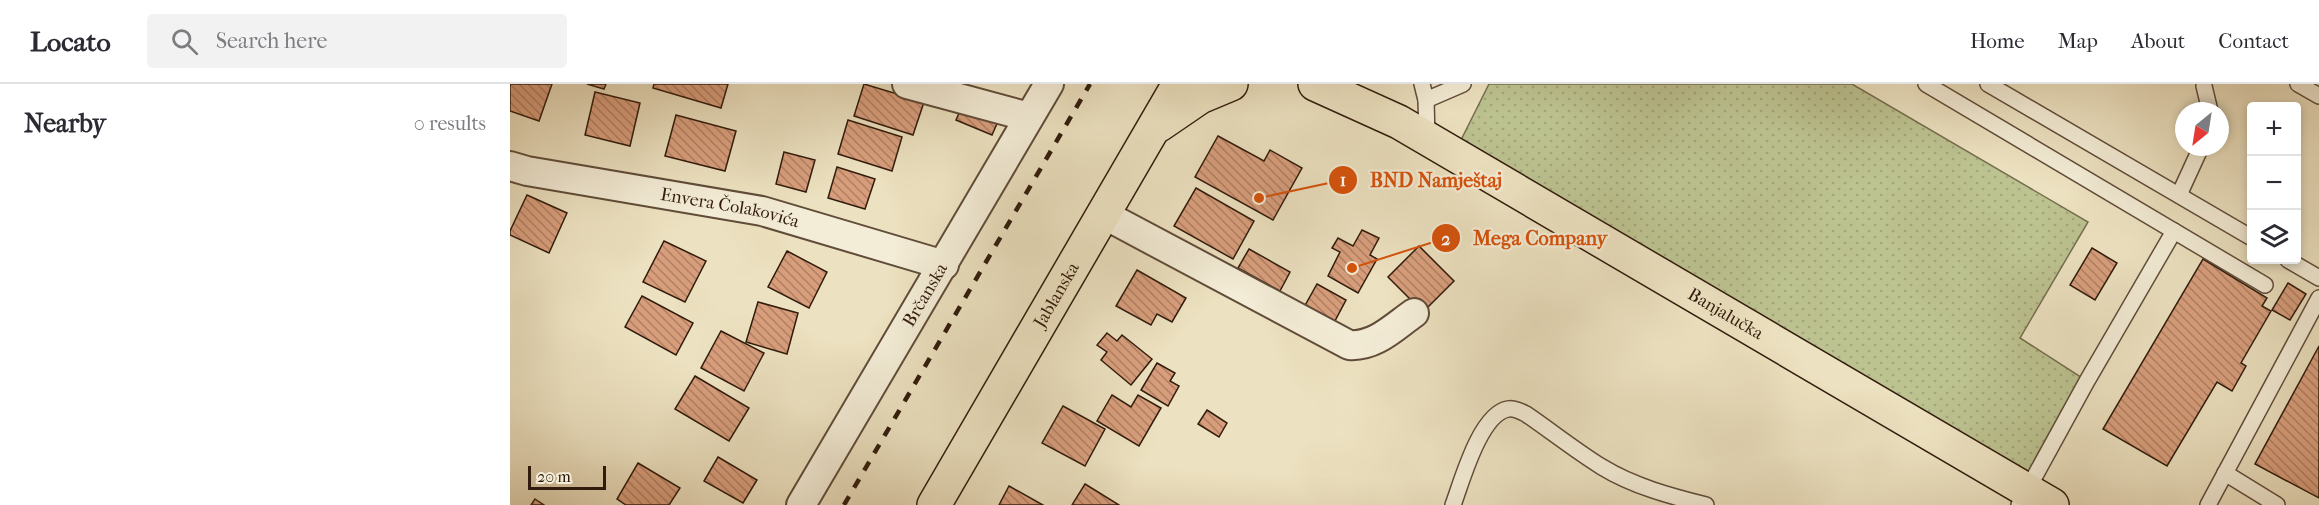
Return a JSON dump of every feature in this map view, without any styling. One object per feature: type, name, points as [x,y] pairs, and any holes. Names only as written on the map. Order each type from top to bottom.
[{"type":"main road","name":"Jablanska","points":[[934,505],[1179,84]]},
{"type":"main road","points":[[1152,130],[1200,97],[1231,84]]},
{"type":"main road","points":[[1315,84],[1399,122]]},
{"type":"main road","points":[[1349,84],[1399,122]]},
{"type":"main road","name":"Banjalučka","points":[[1399,122],[2032,500]]},
{"type":"street","points":[[908,84],[1029,117]]},
{"type":"street","name":"Brčanska","points":[[801,505],[1049,84]]},
{"type":"street","name":"Envera Čolakovića","points":[[510,166],[527,171],[762,211],[944,265]]},
{"type":"street","points":[[1103,214],[1350,345],[1362,346],[1372,342],[1414,313]]},
{"type":"lane","points":[[1422,84],[1426,100],[1427,138]]},
{"type":"lane","points":[[1426,100],[1463,84]]},
{"type":"lane","points":[[1926,84],[2265,285]]},
{"type":"lane","points":[[1988,84],[2247,235]]},
{"type":"lane","points":[[2298,84],[2319,96]]},
{"type":"lane","points":[[2204,86],[2208,102]]},
{"type":"lane","points":[[2179,195],[2197,156]]},
{"type":"lane","points":[[2032,500],[2174,231]]},
{"type":"lane","points":[[2295,264],[2319,278]]},
{"type":"lane","points":[[2208,505],[2319,298]]},
{"type":"lane","points":[[1453,505],[1485,427],[1498,414],[1511,409],[1526,414],[1603,467],[1621,476],[1671,496],[1706,505]]},
{"type":"lane","points":[[2225,473],[2277,505]]},
{"type":"green space","points":[[1489,84],[1852,84],[2088,222],[2020,338],[2087,381],[2027,490],[1454,154]]},
{"type":"building","points":[[510,84],[552,84],[539,121],[510,111]]},
{"type":"building","points":[[587,84],[606,84],[604,89]]},
{"type":"building","points":[[654,84],[728,84],[721,108],[653,88]]},
{"type":"building","points":[[864,84],[924,102],[913,135],[854,116]]},
{"type":"building","points":[[595,92],[640,103],[630,146],[585,135]]},
{"type":"building","points":[[963,104],[999,119],[992,135],[956,120]]},
{"type":"building","points":[[676,115],[736,131],[725,171],[665,156]]},
{"type":"building","points":[[848,120],[902,137],[892,171],[838,154]]},
{"type":"building","points":[[1218,136],[1264,161],[1270,150],[1302,168],[1273,220],[1195,177]]},
{"type":"building","points":[[784,152],[815,160],[806,192],[776,184]]},
{"type":"building","points":[[837,167],[875,179],[865,209],[828,198]]},
{"type":"building","points":[[1196,188],[1254,221],[1233,259],[1174,226]]},
{"type":"building","points":[[527,195],[567,213],[549,253],[510,235]]},
{"type":"building","points":[[1362,230],[1379,238],[1370,255],[1377,259],[1358,293],[1328,276],[1340,252],[1332,248],[1338,238],[1353,246]]},
{"type":"building","points":[[664,241],[706,261],[685,302],[643,282]]},
{"type":"building","points":[[1419,246],[1454,281],[1423,312],[1388,277]]},
{"type":"building","points":[[2092,248],[2117,263],[2095,300],[2070,285]]},
{"type":"building","points":[[1249,249],[1290,272],[1280,291],[1238,268]]},
{"type":"building","points":[[787,251],[827,272],[809,308],[768,287]]},
{"type":"building","points":[[2203,259],[2267,298],[2262,306],[2271,311],[2241,363],[2246,366],[2232,391],[2217,382],[2167,466],[2103,429]]},
{"type":"building","points":[[1137,270],[1186,298],[1172,322],[1157,314],[1151,325],[1116,306]]},
{"type":"building","points":[[2288,283],[2306,294],[2290,320],[2272,310]]},
{"type":"building","points":[[1317,284],[1346,300],[1328,334],[1298,318]]},
{"type":"building","points":[[642,296],[693,323],[676,355],[625,327]]},
{"type":"building","points":[[758,302],[798,313],[787,354],[746,342]]},
{"type":"building","points":[[721,331],[764,353],[744,391],[701,368]]},
{"type":"building","points":[[1107,333],[1117,341],[1122,335],[1152,359],[1131,385],[1101,360],[1107,352],[1097,345]]},
{"type":"building","points":[[2319,346],[2319,498],[2255,464]]},
{"type":"building","points":[[1157,363],[1175,373],[1170,381],[1179,386],[1168,406],[1141,390]]},
{"type":"building","points":[[695,376],[749,408],[729,441],[675,409]]},
{"type":"building","points":[[1112,395],[1131,407],[1138,395],[1161,408],[1139,446],[1097,421]]},
{"type":"building","points":[[1063,406],[1105,429],[1085,466],[1042,443]]},
{"type":"building","points":[[1207,410],[1227,423],[1219,437],[1198,424]]},
{"type":"building","points":[[718,457],[757,480],[743,503],[704,481]]},
{"type":"building","points":[[638,463],[680,488],[669,505],[626,505],[617,499]]},
{"type":"building","points":[[1085,484],[1119,505],[1072,505]]},
{"type":"building","points":[[1009,486],[1043,505],[999,505]]},
{"type":"building","points":[[535,499],[544,505],[531,505]]},
{"type":"railway","points":[[844,505],[1090,84]]},
{"type":"place","name":"BND Namještaj","points":[[1259,198]]},
{"type":"place","name":"Mega Company","points":[[1352,268]]}]
